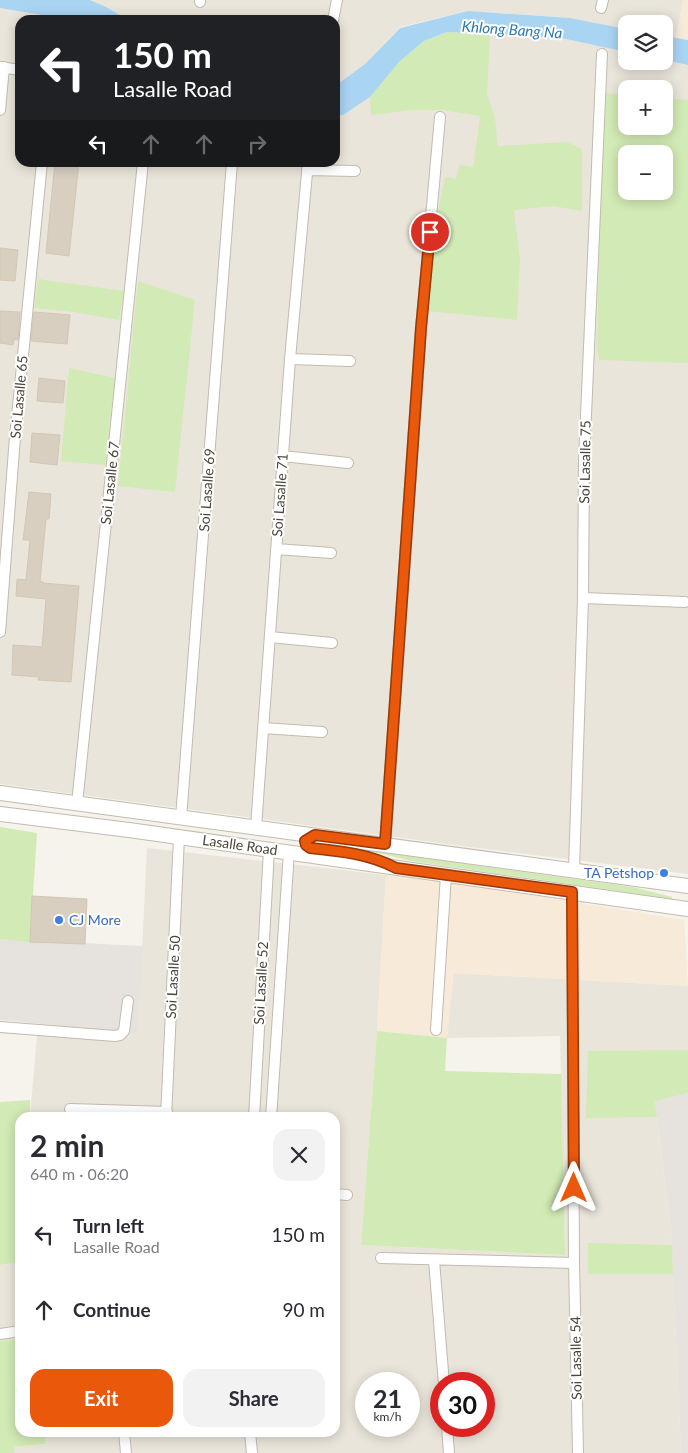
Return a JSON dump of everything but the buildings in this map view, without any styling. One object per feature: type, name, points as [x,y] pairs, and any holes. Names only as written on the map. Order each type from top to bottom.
[{"type":"street","points":[[335,15],[337,0]]},
{"type":"street","name":"Soi Lasalle 75","points":[[574,869],[583,598],[584,460],[602,54]]},
{"type":"street","points":[[0,110],[2,67],[15,69]]},
{"type":"street","points":[[385,844],[421,328],[440,117]]},
{"type":"street","name":"Soi Lasalle 65","points":[[0,632],[42,167]]},
{"type":"street","name":"Soi Lasalle 67","points":[[83,805],[143,167]]},
{"type":"street","name":"Soi Lasalle 69","points":[[181,818],[232,167]]},
{"type":"street","name":"Soi Lasalle 71","points":[[256,827],[290,359],[308,167]]},
{"type":"street","points":[[317,167],[355,171]]},
{"type":"street","points":[[290,359],[350,361]]},
{"type":"street","points":[[283,456],[348,463]]},
{"type":"street","points":[[276,549],[331,554]]},
{"type":"street","points":[[583,598],[685,602]]},
{"type":"street","points":[[270,637],[332,643]]},
{"type":"street","points":[[263,728],[322,732]]},
{"type":"street","name":"Lasalle Road","points":[[0,793],[574,869],[688,886]]},
{"type":"street","points":[[83,805],[100,813],[167,822],[172,825],[179,837]]},
{"type":"street","name":"Lasalle Road","points":[[0,814],[179,837],[688,909]]},
{"type":"street","points":[[203,821],[196,825],[196,829],[210,833],[266,840],[273,843],[279,851],[271,1112]]},
{"type":"street","points":[[279,851],[297,832]]},
{"type":"street","points":[[315,835],[305,841],[306,845],[310,848],[349,852],[384,861],[396,868]]},
{"type":"street","name":"Soi Lasalle 50","points":[[166,1112],[179,837]]},
{"type":"street","name":"Soi Lasalle 52","points":[[255,1112],[279,851]]},
{"type":"street","points":[[436,1030],[446,875]]},
{"type":"street","points":[[658,882],[673,891],[688,894]]},
{"type":"street","name":"Soi Lasalle 54","points":[[572,892],[574,1263],[578,1453]]},
{"type":"street","points":[[0,1027],[115,1036],[124,1031],[128,1002]]},
{"type":"street","points":[[70,1109],[118,1112]]},
{"type":"street","points":[[340,1194],[347,1195]]},
{"type":"street","points":[[381,1258],[574,1263]]},
{"type":"street","points":[[434,1260],[443,1372]]},
{"type":"street","points":[[0,1334],[15,1332]]},
{"type":"street","points":[[124,1437],[126,1453]]},
{"type":"street","points":[[250,1437],[252,1453]]},
{"type":"street","points":[[448,1437],[450,1453]]},
{"type":"shaded area","points":[[90,0],[683,0],[676,39],[673,38],[673,15],[618,15],[618,27],[570,18],[468,11],[400,27],[365,64],[340,82],[340,15],[120,15]]},
{"type":"shaded area","points":[[683,0],[688,0],[688,40],[676,39]]},
{"type":"shaded area","points":[[0,8],[41,15],[15,15],[15,167],[340,167],[340,115],[343,115],[399,62],[447,32],[562,37],[618,50],[618,70],[673,70],[673,62],[688,65],[688,874],[462,846],[0,784]]},
{"type":"shaded area","points":[[147,848],[386,875],[377,1031],[361,1245],[565,1255],[560,1036],[447,1038],[453,973],[688,986],[688,1093],[655,1102],[671,1230],[681,1453],[14,1453],[14,1447],[45,1444],[45,1437],[340,1437],[340,1112],[30,1112],[38,1024],[138,1032]]},
{"type":"shaded area","points":[[386,875],[458,883],[684,920],[688,986],[454,973],[447,1038],[377,1031]]},
{"type":"shaded area","points":[[0,939],[143,946],[138,1033],[0,1020]]},
{"type":"shaded area","points":[[688,1093],[688,1453],[681,1453],[671,1230],[655,1101]]},
{"type":"shaded area","points":[[15,1263],[15,1340],[0,1341],[0,1265]]},
{"type":"green space","points":[[447,32],[490,35],[487,95],[495,118],[498,146],[567,142],[582,149],[582,211],[553,206],[514,210],[520,260],[517,320],[427,311],[435,224],[445,177],[456,179],[459,165],[473,167],[480,116],[442,110],[412,110],[371,115],[370,97],[399,62],[424,41]]},
{"type":"green space","points":[[606,93],[618,94],[618,135],[673,135],[673,99],[688,100],[688,363],[599,360],[597,346],[600,218]]},
{"type":"green space","points":[[38,279],[124,291],[119,320],[74,312],[34,308]]},
{"type":"green space","points":[[138,281],[195,300],[175,492],[118,486]]},
{"type":"green space","points":[[69,368],[115,378],[105,465],[61,461]]},
{"type":"green space","points":[[0,827],[37,833],[30,942],[0,939]]},
{"type":"green space","points":[[314,841],[633,887],[672,897],[672,899],[411,861],[378,853],[312,843]]},
{"type":"green space","points":[[377,1031],[447,1038],[445,1071],[561,1074],[565,1255],[361,1245]]},
{"type":"green space","points":[[688,1050],[688,1093],[655,1101],[657,1117],[586,1118],[588,1051]]},
{"type":"green space","points":[[30,1100],[30,1112],[15,1112],[15,1263],[0,1265],[0,1102]]},
{"type":"green space","points":[[588,1243],[672,1245],[673,1274],[588,1274]]},
{"type":"green space","points":[[15,1340],[15,1437],[45,1437],[45,1444],[14,1447],[14,1453],[0,1453],[0,1341]]},
{"type":"water","points":[[0,0],[90,0],[120,15],[41,15],[0,8]]},
{"type":"water","name":"Khlong Bang Na","points":[[468,11],[570,18],[618,27],[618,50],[562,38],[447,32],[424,41],[399,62],[370,97],[343,115],[340,115],[340,82],[365,64],[400,28]]},
{"type":"water","points":[[673,38],[688,40],[688,65],[673,62]]},
{"type":"place","name":"TA Petshop","points":[[664,873]]},
{"type":"place","name":"CJ More","points":[[59,920]]},
{"type":"route","points":[[430,232],[421,328],[385,844],[315,835],[305,841],[306,845],[310,848],[349,852],[384,861],[396,868],[572,892],[574,1188]]}]
